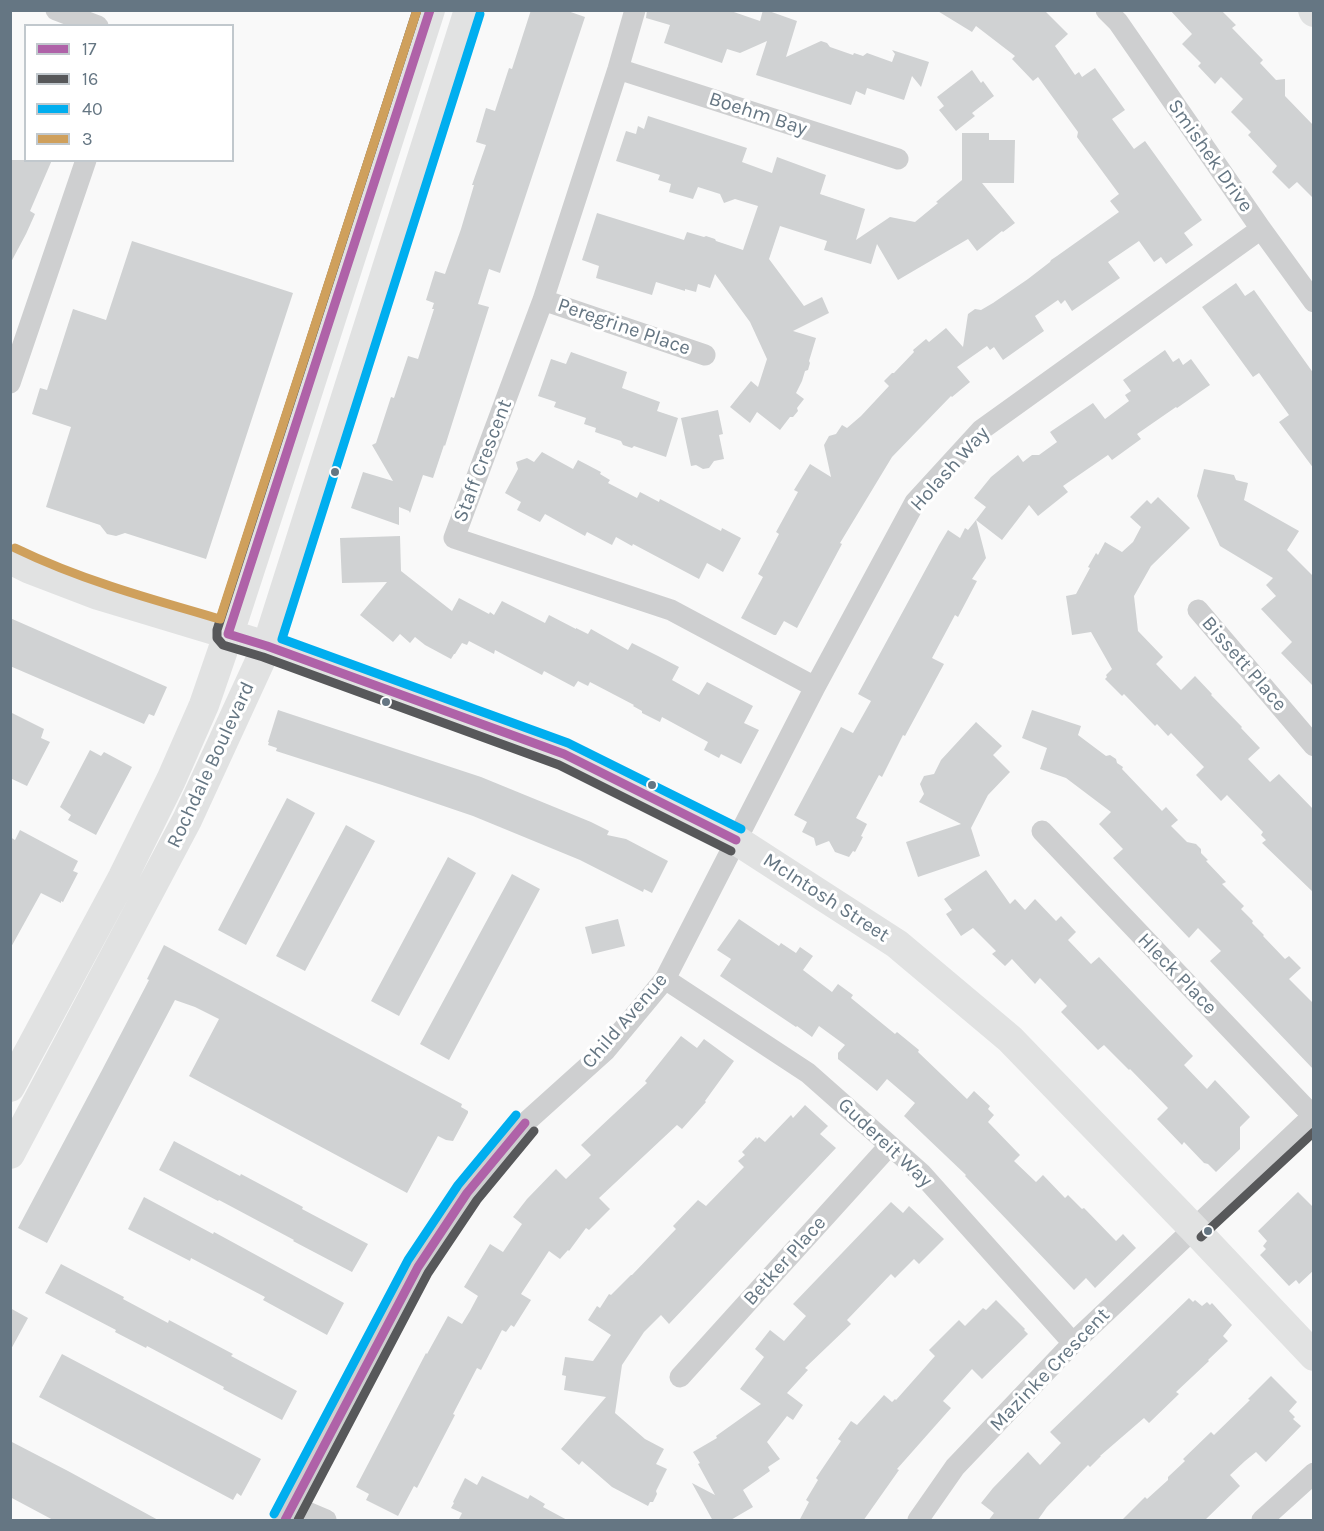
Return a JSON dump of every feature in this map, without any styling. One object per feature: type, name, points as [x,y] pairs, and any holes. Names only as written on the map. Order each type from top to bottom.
[{"type":"main road","name":"Rochdale Boulevard","points":[[10,1087],[123,877],[171,780],[204,705],[430,10]]},
{"type":"main road","name":"Rochdale Boulevard","points":[[10,1154],[187,820],[267,646],[469,10]]},
{"type":"main road","name":"McIntosh Street","points":[[10,558],[30,569],[98,595],[267,646],[564,754],[736,840],[897,944],[1002,1032],[1314,1356]]},
{"type":"street","points":[[56,10],[93,24]]},
{"type":"street","name":"Staff Crescent","points":[[635,10],[543,300],[454,538],[671,610],[815,687]]},
{"type":"street","name":"Smishek Drive","points":[[1106,10],[1118,22],[1314,303]]},
{"type":"street","name":"Boehm Bay","points":[[618,69],[898,159]]},
{"type":"street","points":[[10,383],[85,162]]},
{"type":"street","name":"Holash Way","points":[[736,840],[915,502],[981,430],[1261,229]]},
{"type":"street","name":"Peregrine Place","points":[[543,300],[705,355]]},
{"type":"street","name":"Bissett Place","points":[[1198,610],[1314,746]]},
{"type":"street","name":"Hleck Place","points":[[1042,831],[1313,1115]]},
{"type":"street","name":"Child Avenue","points":[[289,1513],[418,1267],[467,1193],[525,1123],[605,1051],[665,979],[736,840]]},
{"type":"street","name":"Gudereit Way","points":[[665,979],[808,1072],[921,1173],[1073,1343]]},
{"type":"street","name":"Mazinke Crescent","points":[[918,1521],[956,1467],[1073,1343],[1313,1115]]},
{"type":"street","name":"Betker Place","points":[[680,1377],[889,1146]]},
{"type":"street","points":[[1262,1521],[1314,1473]]},
{"type":"street","points":[[289,1513],[326,1521]]},
{"type":"building","points":[[531,10],[565,10],[585,17],[500,273],[489,269],[478,304],[489,307],[445,446],[433,478],[423,475],[410,513],[399,507],[399,525],[351,508],[363,472],[393,481],[372,445],[376,443],[391,397],[394,398],[408,356],[418,359],[434,309],[432,309],[434,303],[426,300],[435,271],[445,274],[486,145],[476,142],[486,108],[495,111],[509,68],[512,69]]},
{"type":"building","points":[[647,10],[728,10],[760,21],[763,10],[766,10],[797,21],[786,57],[821,41],[830,47],[853,55],[854,53],[863,56],[867,53],[892,62],[895,54],[892,50],[929,62],[921,87],[912,76],[904,100],[867,88],[865,95],[856,91],[851,105],[756,75],[767,41],[740,53],[727,49],[722,63],[664,43],[670,25],[646,18]]},
{"type":"building","points":[[936,10],[1044,10],[1068,34],[1055,46],[1075,75],[1079,72],[1082,77],[1095,68],[1125,110],[1112,119],[1134,149],[1145,141],[1202,220],[1184,233],[1193,245],[1166,264],[1161,257],[1154,262],[1139,241],[1108,262],[1120,278],[1072,311],[1065,300],[1061,304],[1058,300],[1035,316],[1044,331],[1003,360],[994,347],[990,350],[987,346],[957,367],[970,382],[951,396],[892,457],[840,543],[842,544],[797,628],[784,621],[774,635],[741,618],[763,577],[758,574],[779,534],[776,532],[798,492],[794,490],[810,464],[831,477],[824,445],[829,436],[836,434],[842,425],[847,428],[861,416],[889,386],[884,381],[926,339],[929,342],[946,328],[963,347],[968,314],[993,303],[1119,212],[1110,201],[1119,194],[1077,137],[1078,132],[1038,77],[1033,81],[1012,59],[1015,56],[976,26],[972,32]]},
{"type":"building","points":[[1170,10],[1221,10],[1236,25],[1232,28],[1263,60],[1260,63],[1276,80],[1285,79],[1285,96],[1314,126],[1314,199],[1297,182],[1289,189],[1272,172],[1277,166],[1248,135],[1251,132],[1231,112],[1243,99],[1221,77],[1215,84],[1198,66],[1201,63],[1182,44],[1192,34]]},
{"type":"building","points":[[972,70],[994,96],[972,113],[975,116],[956,131],[939,110],[944,106],[937,97]]},
{"type":"building","points":[[648,116],[747,148],[742,162],[772,173],[777,157],[826,175],[820,194],[865,209],[856,240],[890,217],[915,222],[962,180],[962,133],[989,133],[989,140],[1015,140],[1014,183],[982,183],[1015,223],[977,251],[968,239],[898,280],[877,244],[871,264],[824,250],[827,241],[780,226],[769,259],[804,306],[822,297],[829,313],[793,331],[816,338],[808,370],[805,371],[796,393],[804,399],[797,408],[798,411],[780,430],[757,412],[750,423],[730,407],[751,381],[758,387],[767,359],[750,322],[715,274],[710,288],[698,284],[696,292],[685,289],[685,291],[656,282],[652,295],[596,278],[599,266],[582,260],[597,213],[684,240],[687,232],[706,236],[743,250],[758,206],[735,199],[724,203],[720,194],[698,187],[693,199],[669,192],[671,184],[658,180],[660,175],[616,161],[626,131],[636,134],[638,126],[644,129]]},
{"type":"building","points":[[10,160],[51,162],[30,211],[35,214],[10,264]]},
{"type":"building","points":[[132,241],[293,293],[206,559],[125,533],[116,536],[107,534],[100,525],[46,507],[71,427],[32,414],[40,388],[47,390],[73,309],[106,320]]},
{"type":"building","points":[[1236,283],[1245,296],[1254,290],[1314,374],[1314,469],[1279,422],[1289,415],[1259,373],[1253,377],[1202,307]]},
{"type":"building","points":[[1165,350],[1173,362],[1179,358],[1183,365],[1191,359],[1210,385],[1137,434],[1141,439],[1112,460],[1108,455],[1063,486],[1068,492],[1038,516],[1029,505],[1002,540],[976,520],[986,507],[974,498],[991,477],[1018,455],[1023,462],[1032,455],[1039,455],[1057,442],[1050,432],[1093,403],[1105,419],[1129,401],[1125,395],[1131,391],[1123,380]]},
{"type":"building","points":[[571,352],[627,372],[622,388],[660,402],[657,411],[678,418],[666,457],[634,446],[632,448],[623,445],[621,441],[595,432],[596,428],[584,424],[586,418],[554,407],[556,402],[538,396],[551,359],[566,364]]},
{"type":"building","points":[[718,410],[723,434],[719,435],[724,459],[714,461],[709,468],[691,466],[681,418]]},
{"type":"building","points":[[542,452],[573,469],[578,460],[601,472],[600,474],[610,480],[608,483],[637,498],[640,492],[659,502],[660,499],[721,531],[722,528],[741,538],[723,572],[707,563],[699,579],[616,537],[612,545],[587,532],[585,536],[545,514],[540,522],[517,510],[521,502],[505,493],[518,469],[516,462],[527,458],[534,462]]},
{"type":"building","points":[[1204,469],[1234,475],[1236,480],[1248,483],[1244,500],[1299,531],[1287,550],[1314,577],[1314,687],[1281,653],[1292,642],[1261,609],[1276,596],[1266,585],[1273,578],[1220,546],[1197,496]]},
{"type":"building","points":[[1158,497],[1190,528],[1151,566],[1134,596],[1138,631],[1163,657],[1156,664],[1181,690],[1195,676],[1242,727],[1260,748],[1248,759],[1270,782],[1279,774],[1314,810],[1314,893],[1262,843],[1266,840],[1261,835],[1263,832],[1227,795],[1221,801],[1196,775],[1204,767],[1171,733],[1168,736],[1157,724],[1155,726],[1124,694],[1122,696],[1105,679],[1112,669],[1091,632],[1072,635],[1066,596],[1076,594],[1090,568],[1088,567],[1105,542],[1122,552],[1133,542],[1141,527],[1130,517],[1147,500],[1151,504]]},
{"type":"building","points":[[976,520],[986,558],[972,579],[977,581],[958,617],[955,615],[932,658],[944,664],[882,777],[879,775],[856,818],[867,824],[861,836],[863,837],[855,852],[853,851],[849,857],[835,852],[829,841],[816,846],[814,838],[802,832],[807,822],[794,815],[841,727],[853,733],[871,701],[858,694],[948,530],[960,538],[965,528],[968,530]]},
{"type":"building","points":[[400,536],[401,571],[452,611],[459,598],[494,615],[502,601],[545,623],[549,615],[588,634],[591,629],[628,650],[632,643],[679,667],[672,680],[699,695],[707,682],[753,706],[744,723],[759,730],[741,764],[721,754],[719,758],[704,750],[708,742],[662,717],[660,722],[642,713],[634,705],[590,682],[588,686],[578,681],[574,687],[544,671],[542,675],[495,650],[494,654],[469,641],[467,645],[462,643],[451,659],[415,637],[410,643],[400,634],[393,642],[360,615],[387,582],[342,583],[340,538]]},
{"type":"building","points":[[10,618],[167,687],[154,716],[149,714],[144,724],[10,666]]},
{"type":"building","points":[[278,710],[481,777],[591,822],[609,831],[607,835],[626,839],[668,861],[652,893],[644,889],[643,892],[580,860],[473,816],[276,751],[277,748],[268,745],[268,742]]},
{"type":"building","points":[[1032,710],[1081,726],[1078,735],[1106,756],[1110,755],[1116,759],[1117,763],[1123,767],[1122,769],[1162,811],[1166,807],[1178,820],[1171,826],[1187,842],[1196,844],[1201,849],[1201,853],[1208,860],[1206,861],[1226,882],[1222,884],[1244,906],[1241,909],[1263,936],[1285,959],[1289,956],[1301,968],[1289,979],[1314,1004],[1314,1070],[1210,961],[1221,951],[1198,928],[1189,938],[1113,858],[1123,849],[1099,824],[1111,812],[1066,778],[1040,769],[1047,748],[1022,738]]},
{"type":"building","points":[[10,712],[44,729],[41,738],[50,742],[27,786],[10,778]]},
{"type":"building","points":[[976,722],[1002,746],[993,755],[1010,772],[988,795],[971,828],[980,856],[918,877],[906,842],[961,824],[919,802],[924,794],[920,784],[924,776],[934,774],[941,760]]},
{"type":"building","points":[[90,750],[101,756],[104,752],[132,767],[96,835],[68,820],[71,815],[60,807]]},
{"type":"building","points":[[287,798],[315,813],[246,945],[218,930]]},
{"type":"building","points":[[346,825],[375,841],[305,971],[276,956]]},
{"type":"building","points":[[20,830],[78,861],[73,871],[78,873],[63,902],[41,893],[10,949],[10,837],[15,840]]},
{"type":"building","points":[[448,857],[476,873],[399,1016],[371,1001]]},
{"type":"building","points":[[986,870],[1010,904],[1015,899],[1025,910],[1035,899],[1056,921],[1061,916],[1076,932],[1068,940],[1091,964],[1099,957],[1193,1056],[1184,1065],[1207,1089],[1215,1080],[1250,1117],[1240,1127],[1240,1149],[1216,1172],[1184,1142],[1182,1145],[1157,1119],[1168,1108],[1104,1045],[1098,1050],[1061,1012],[1067,1006],[1040,978],[1035,984],[1012,959],[1005,966],[992,954],[996,951],[973,928],[961,936],[946,914],[952,910],[944,899]]},
{"type":"building","points":[[512,874],[540,889],[449,1060],[420,1044]]},
{"type":"building","points":[[618,919],[625,946],[592,954],[585,927]]},
{"type":"building","points":[[739,919],[779,946],[781,943],[796,953],[800,947],[813,956],[803,970],[832,992],[838,984],[853,995],[851,998],[895,1034],[897,1032],[919,1050],[918,1052],[967,1099],[974,1091],[990,1106],[988,1109],[994,1115],[988,1122],[1020,1155],[1014,1161],[1036,1182],[1043,1175],[1065,1198],[1068,1195],[1082,1209],[1084,1208],[1116,1241],[1123,1234],[1136,1248],[1095,1288],[1086,1278],[1074,1290],[966,1175],[904,1116],[915,1103],[887,1079],[877,1091],[838,1059],[838,1053],[845,1045],[819,1026],[812,1037],[720,976],[731,959],[717,950]]},
{"type":"building","points":[[164,945],[462,1104],[461,1107],[468,1113],[453,1141],[438,1136],[407,1193],[189,1076],[219,1019],[175,1000],[47,1243],[18,1228],[149,980],[147,979]]},
{"type":"building","points":[[681,1036],[697,1048],[704,1039],[734,1061],[706,1102],[682,1129],[677,1125],[599,1198],[610,1209],[589,1230],[586,1228],[560,1259],[549,1251],[521,1294],[531,1300],[514,1327],[511,1325],[506,1332],[502,1330],[481,1370],[477,1368],[417,1488],[414,1486],[398,1516],[366,1500],[369,1494],[356,1487],[426,1353],[448,1316],[462,1324],[470,1311],[478,1296],[464,1287],[490,1244],[503,1252],[522,1224],[513,1217],[527,1199],[556,1169],[566,1179],[591,1155],[581,1145],[647,1083],[645,1081]]},
{"type":"building","points":[[805,1105],[828,1126],[820,1134],[836,1148],[669,1324],[661,1315],[644,1332],[622,1365],[615,1413],[645,1439],[664,1449],[656,1464],[667,1469],[653,1502],[650,1502],[648,1506],[612,1487],[582,1461],[579,1465],[561,1449],[606,1397],[564,1390],[566,1376],[562,1375],[565,1357],[593,1361],[611,1335],[588,1320],[597,1306],[600,1308],[609,1294],[611,1295],[632,1275],[676,1229],[673,1226],[698,1200],[706,1206],[744,1167],[738,1161],[745,1155],[742,1152],[756,1137],[765,1142],[791,1115],[793,1118]]},
{"type":"building","points":[[174,1141],[240,1176],[241,1174],[368,1244],[352,1272],[159,1170]]},
{"type":"building","points":[[1298,1192],[1314,1208],[1314,1270],[1299,1284],[1296,1280],[1289,1286],[1260,1255],[1266,1249],[1263,1246],[1267,1241],[1258,1231]]},
{"type":"building","points":[[144,1197],[213,1234],[214,1232],[344,1303],[327,1335],[263,1300],[265,1297],[191,1258],[190,1261],[128,1229]]},
{"type":"building","points":[[891,1202],[903,1213],[909,1206],[944,1239],[919,1264],[914,1259],[895,1278],[891,1274],[847,1320],[851,1324],[805,1368],[808,1370],[787,1393],[803,1405],[793,1420],[787,1416],[767,1442],[780,1459],[768,1467],[770,1471],[743,1490],[753,1507],[729,1521],[713,1521],[692,1483],[715,1495],[693,1452],[717,1438],[716,1436],[761,1404],[740,1389],[764,1357],[755,1349],[770,1330],[784,1341],[806,1316],[793,1304]]},
{"type":"building","points":[[61,1264],[168,1323],[169,1320],[233,1354],[231,1356],[297,1391],[282,1420],[45,1293]]},
{"type":"building","points":[[1189,1298],[1202,1306],[1207,1302],[1210,1305],[1212,1303],[1232,1325],[1223,1336],[1228,1341],[1176,1392],[1179,1394],[1149,1423],[1144,1418],[1090,1467],[1088,1465],[1047,1507],[1037,1521],[988,1521],[994,1513],[981,1503],[993,1488],[1028,1452],[1040,1465],[1061,1443],[1050,1432]]},
{"type":"building","points":[[996,1300],[1028,1334],[982,1379],[972,1369],[943,1401],[951,1408],[897,1469],[899,1470],[863,1521],[799,1521],[809,1502],[806,1500],[818,1480],[816,1478],[841,1441],[838,1439],[851,1421],[857,1425],[884,1395],[892,1402],[896,1400],[935,1356],[929,1350],[959,1320],[965,1326],[983,1308],[986,1310]]},
{"type":"building","points":[[10,1308],[28,1318],[10,1351]]},
{"type":"building","points":[[62,1354],[261,1459],[241,1496],[237,1493],[233,1500],[39,1397]]},
{"type":"building","points":[[1271,1376],[1297,1402],[1289,1411],[1295,1417],[1293,1419],[1301,1426],[1266,1462],[1256,1452],[1230,1475],[1240,1486],[1204,1521],[1121,1521],[1145,1497],[1147,1499],[1168,1480],[1168,1477],[1185,1461],[1183,1459],[1211,1432],[1214,1435]]},
{"type":"building","points":[[10,1441],[160,1521],[55,1521],[10,1497]]},
{"type":"building","points":[[482,1476],[528,1499],[530,1495],[545,1504],[543,1507],[569,1521],[458,1521],[462,1513],[451,1508],[465,1478],[477,1485]]},
{"type":"transit line","name":"16","points":[[417,10],[217,630],[217,638],[223,645],[263,657],[559,765],[731,851]]},
{"type":"transit line","name":"3","points":[[15,548],[90,579],[220,619],[417,10]]},
{"type":"transit line","name":"17","points":[[430,10],[228,634],[267,646],[564,754],[736,840]]},
{"type":"transit line","name":"40","points":[[480,14],[282,639],[568,743],[741,829]]},
{"type":"transit line","name":"40","points":[[274,1514],[408,1260],[458,1185],[516,1115]]},
{"type":"transit line","name":"17","points":[[285,1520],[418,1267],[467,1193],[525,1123]]},
{"type":"transit line","name":"16","points":[[298,1520],[428,1273],[477,1200],[534,1131]]},
{"type":"transit line","name":"16","points":[[1201,1237],[1314,1132]]}]
